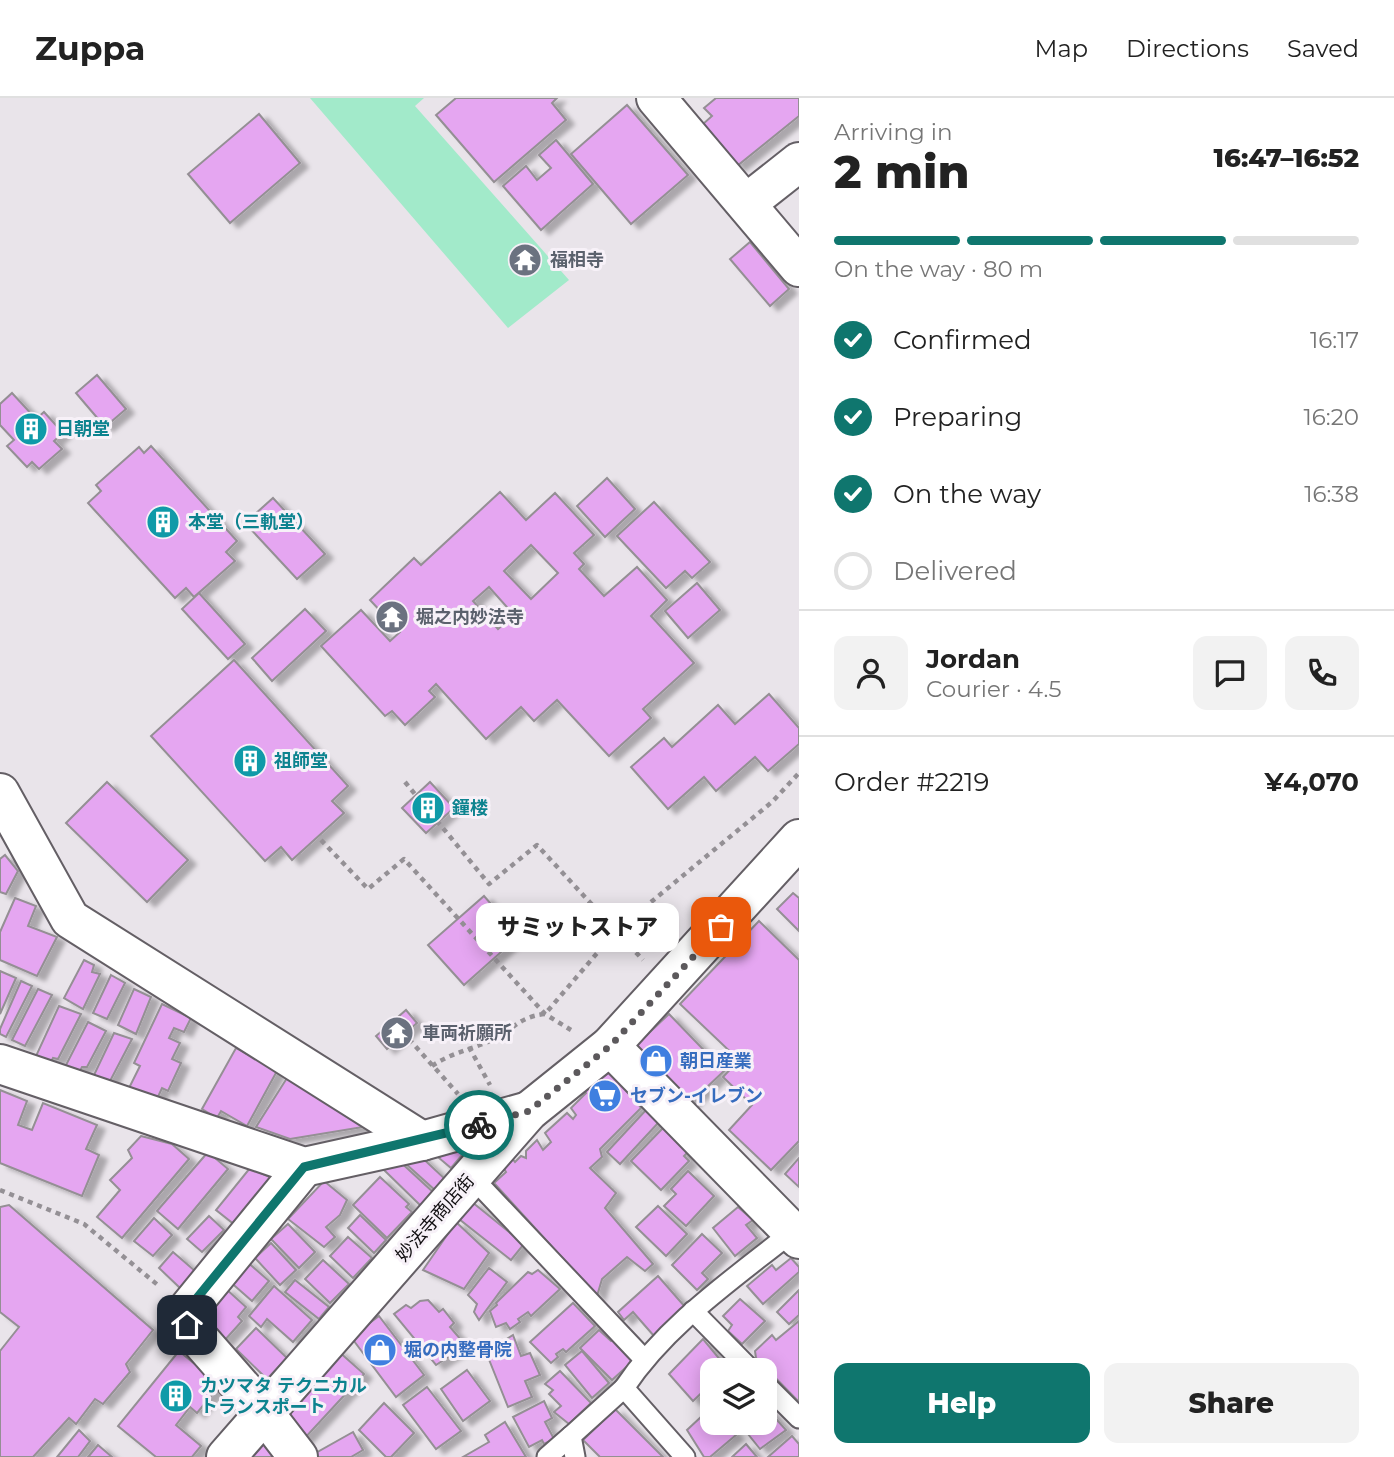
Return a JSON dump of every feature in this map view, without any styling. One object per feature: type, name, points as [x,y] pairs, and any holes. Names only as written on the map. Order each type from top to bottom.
[{"type":"street","points":[[656,98],[799,267]]},
{"type":"street","points":[[747,203],[799,162]]},
{"type":"street","points":[[0,793],[70,919],[422,1141]]},
{"type":"street","name":"妙法寺商店街","points":[[226,1457],[529,1111],[595,1041],[799,839]]},
{"type":"street","points":[[595,1041],[796,1235]]},
{"type":"street","points":[[0,1064],[304,1167],[422,1141],[529,1111]]},
{"type":"street","points":[[298,1457],[265,1414],[187,1325],[188,1309],[304,1167]]},
{"type":"lane","points":[[471,1176],[644,1359]]},
{"type":"lane","points":[[547,1457],[624,1388],[644,1359],[693,1311],[796,1235]]},
{"type":"lane","points":[[693,1311],[739,1358]]},
{"type":"lane","points":[[624,1388],[685,1457]]},
{"type":"lane","points":[[777,1396],[799,1419]]},
{"type":"lane","points":[[571,1436],[575,1457]]},
{"type":"path","points":[[432,1066],[469,1046],[491,1041],[528,1016],[545,1014],[616,931],[772,802],[799,773]]},
{"type":"path","points":[[405,782],[489,884],[537,845],[648,966]]},
{"type":"path","points":[[321,840],[368,889],[404,859],[545,1014],[595,1041]]},
{"type":"path","points":[[409,1039],[461,1097]]},
{"type":"path","points":[[469,1046],[493,1089]]},
{"type":"path","points":[[0,1190],[84,1224],[188,1309]]},
{"type":"green space","points":[[310,98],[424,98],[415,106],[569,280],[508,328]]},
{"type":"building","points":[[456,98],[557,98],[552,103],[566,120],[494,182],[436,115]]},
{"type":"building","points":[[716,98],[799,98],[799,116],[737,166],[703,124],[712,116],[704,108]]},
{"type":"building","points":[[627,105],[688,175],[631,224],[571,154]]},
{"type":"building","points":[[259,114],[300,163],[230,223],[188,174]]},
{"type":"building","points":[[556,140],[593,184],[541,230],[503,186],[526,166],[537,180],[551,168],[539,155]]},
{"type":"building","points":[[750,242],[789,289],[770,306],[730,259]]},
{"type":"building","points":[[97,375],[126,409],[105,427],[76,393]]},
{"type":"building","name":"日朝堂","points":[[12,393],[36,419],[44,412],[63,433],[54,441],[62,449],[39,469],[32,462],[27,467],[7,446],[14,440],[0,425],[0,404]]},
{"type":"building","name":"本堂（三軌堂）","points":[[151,446],[237,541],[226,552],[235,561],[194,597],[186,588],[175,598],[88,503],[101,491],[96,485],[139,447],[144,453]]},
{"type":"building","points":[[607,478],[635,509],[605,537],[577,506]]},
{"type":"building","points":[[500,492],[526,520],[555,493],[594,535],[574,553],[584,564],[579,569],[604,596],[637,567],[667,600],[651,616],[694,663],[643,709],[651,718],[609,756],[557,700],[534,721],[521,707],[486,739],[436,684],[429,691],[435,697],[405,725],[392,711],[385,716],[321,646],[361,610],[390,641],[400,632],[370,600],[414,558],[421,565]],"holes":[[[531,545],[558,573],[531,599],[504,571]],[[489,587],[514,615],[498,629],[473,601]]]},
{"type":"building","points":[[273,498],[325,554],[297,579],[245,523]]},
{"type":"building","points":[[654,502],[710,562],[692,578],[685,571],[666,588],[617,536]]},
{"type":"building","points":[[697,583],[720,610],[688,638],[665,611]]},
{"type":"building","points":[[199,593],[245,644],[228,659],[182,609]]},
{"type":"building","points":[[305,609],[326,631],[272,681],[252,658]]},
{"type":"building","name":"祖師堂","points":[[234,660],[348,786],[332,801],[344,813],[292,860],[281,847],[265,861],[151,736]]},
{"type":"building","points":[[769,694],[799,728],[799,744],[768,771],[755,757],[716,791],[704,777],[668,809],[631,767],[664,738],[672,747],[718,705],[735,724]]},
{"type":"building","points":[[107,782],[188,860],[147,902],[66,823]]},
{"type":"building","name":"鐘楼","points":[[430,782],[454,808],[426,833],[402,808]]},
{"type":"building","points":[[5,855],[18,871],[6,894],[0,892],[0,859]]},
{"type":"building","points":[[793,893],[799,898],[799,931],[777,909]]},
{"type":"building","points":[[484,896],[519,936],[464,985],[428,945]]},
{"type":"building","points":[[15,898],[36,906],[28,926],[57,937],[37,976],[0,960],[0,932]]},
{"type":"building","points":[[759,921],[799,960],[799,1141],[771,1170],[729,1130],[752,1105],[723,1077],[739,1060],[680,1004]]},
{"type":"building","points":[[84,960],[94,965],[92,972],[100,974],[83,1009],[64,998]]},
{"type":"building","points":[[0,971],[16,978],[0,1014]]},
{"type":"building","points":[[111,975],[125,983],[107,1019],[93,1013]]},
{"type":"building","points":[[21,981],[32,986],[6,1037],[0,1034],[0,1029]]},
{"type":"building","points":[[38,989],[52,995],[25,1046],[12,1040]]},
{"type":"building","points":[[134,989],[151,997],[136,1034],[118,1025]]},
{"type":"building","points":[[162,1004],[191,1018],[184,1032],[174,1028],[169,1038],[180,1043],[172,1059],[181,1063],[168,1091],[162,1088],[156,1101],[129,1088],[140,1066],[134,1063]]},
{"type":"building","points":[[59,1006],[81,1014],[58,1059],[53,1058],[50,1064],[36,1056]]},
{"type":"building","points":[[406,1010],[417,1023],[387,1049],[376,1036]]},
{"type":"building","points":[[669,1014],[724,1071],[689,1104],[634,1047]]},
{"type":"building","points":[[88,1022],[106,1031],[87,1067],[82,1067],[79,1073],[65,1067]]},
{"type":"building","points":[[114,1033],[132,1039],[109,1083],[94,1075]]},
{"type":"building","points":[[236,1048],[277,1071],[247,1126],[221,1111],[217,1118],[202,1109]]},
{"type":"building","points":[[608,1064],[641,1108],[600,1149],[602,1157],[590,1168],[616,1193],[605,1208],[653,1264],[645,1271],[627,1257],[602,1279],[597,1296],[494,1183],[506,1172],[502,1165],[511,1157],[515,1162],[521,1156],[526,1158],[526,1151],[537,1140],[543,1150],[551,1142],[545,1133],[567,1113],[573,1119],[576,1115],[571,1108],[586,1093],[583,1088]]},
{"type":"building","points":[[287,1078],[369,1126],[290,1139],[256,1127]]},
{"type":"building","points":[[0,1090],[27,1101],[18,1125],[32,1130],[43,1103],[97,1125],[86,1149],[99,1155],[82,1196],[0,1163]]},
{"type":"building","points":[[646,1110],[659,1122],[620,1164],[607,1152]]},
{"type":"building","points":[[663,1128],[688,1152],[684,1156],[689,1161],[661,1190],[631,1161]]},
{"type":"building","points":[[141,1136],[172,1144],[189,1159],[122,1238],[97,1217],[120,1190],[110,1180],[132,1158],[128,1150]]},
{"type":"building","points":[[451,1144],[463,1154],[451,1168],[439,1158]]},
{"type":"building","points":[[208,1152],[228,1169],[178,1229],[157,1211]]},
{"type":"building","points":[[416,1152],[446,1180],[436,1191],[406,1164]]},
{"type":"building","points":[[396,1158],[434,1193],[421,1206],[384,1170]]},
{"type":"building","points":[[799,1158],[799,1187],[785,1174]]},
{"type":"building","points":[[250,1168],[272,1178],[235,1225],[216,1210]]},
{"type":"building","points":[[688,1171],[714,1196],[686,1226],[664,1206],[676,1194],[671,1189]]},
{"type":"building","points":[[380,1177],[409,1204],[406,1207],[412,1212],[387,1238],[353,1205]]},
{"type":"building","points":[[324,1181],[347,1200],[340,1215],[326,1227],[335,1237],[324,1247],[288,1219]]},
{"type":"building","points":[[472,1202],[524,1244],[511,1260],[459,1219]]},
{"type":"building","points":[[9,1205],[153,1330],[126,1364],[130,1372],[103,1404],[95,1399],[76,1424],[69,1418],[33,1457],[0,1457],[0,1351],[19,1327],[0,1312],[0,1207]]},
{"type":"building","points":[[658,1206],[687,1234],[666,1256],[636,1227]]},
{"type":"building","points":[[738,1207],[753,1220],[746,1225],[757,1238],[735,1256],[713,1228]]},
{"type":"building","points":[[360,1215],[386,1240],[374,1253],[348,1228]]},
{"type":"building","points":[[209,1216],[224,1230],[202,1252],[187,1239]]},
{"type":"building","points":[[154,1218],[172,1235],[153,1256],[134,1241]]},
{"type":"building","points":[[456,1222],[489,1253],[464,1289],[423,1270]]},
{"type":"building","points":[[288,1224],[315,1252],[299,1268],[271,1239]]},
{"type":"building","points":[[702,1234],[722,1253],[702,1273],[708,1279],[697,1290],[672,1265]]},
{"type":"building","points":[[348,1237],[372,1258],[353,1278],[330,1256]]},
{"type":"building","points":[[271,1243],[296,1270],[280,1285],[255,1258]]},
{"type":"building","points":[[173,1252],[195,1271],[180,1288],[159,1268]]},
{"type":"building","points":[[791,1258],[799,1267],[799,1272],[763,1304],[747,1286],[772,1265],[776,1270]]},
{"type":"building","points":[[245,1260],[269,1281],[252,1301],[228,1280]]},
{"type":"building","points":[[323,1260],[349,1284],[330,1303],[305,1279]]},
{"type":"building","points":[[489,1268],[507,1282],[479,1320],[474,1312],[477,1304],[468,1295]]},
{"type":"building","points":[[538,1270],[560,1289],[531,1316],[528,1312],[510,1329],[506,1323],[496,1327],[490,1311],[528,1272],[532,1274]]},
{"type":"building","points":[[658,1276],[686,1308],[654,1336],[633,1312],[624,1320],[618,1312]]},
{"type":"building","points":[[295,1280],[329,1307],[319,1319],[285,1292]]},
{"type":"building","points":[[274,1286],[312,1320],[293,1342],[267,1319],[261,1327],[249,1316]]},
{"type":"building","points":[[225,1288],[246,1307],[238,1317],[242,1321],[224,1341],[198,1318]]},
{"type":"building","points":[[799,1290],[799,1315],[789,1324],[777,1312]]},
{"type":"building","points":[[740,1299],[765,1321],[742,1344],[728,1331],[732,1325],[723,1316]]},
{"type":"building","points":[[428,1300],[439,1312],[443,1309],[454,1323],[450,1327],[462,1341],[456,1352],[436,1365],[394,1314],[406,1305],[411,1308],[420,1301]]},
{"type":"building","points":[[573,1303],[595,1326],[566,1352],[563,1349],[556,1354],[558,1357],[551,1363],[530,1342]]},
{"type":"building","points":[[379,1316],[424,1375],[396,1397],[351,1337]]},
{"type":"building","points":[[799,1321],[799,1402],[777,1379],[777,1358],[756,1358],[755,1351],[772,1335],[776,1340]]},
{"type":"building","points":[[256,1328],[287,1358],[267,1379],[236,1349]]},
{"type":"building","points":[[599,1330],[611,1341],[615,1338],[633,1361],[612,1380],[580,1348]]},
{"type":"building","points":[[513,1335],[521,1356],[530,1353],[540,1375],[525,1381],[532,1397],[508,1407],[486,1352]]},
{"type":"building","points":[[703,1339],[719,1358],[700,1358],[700,1394],[693,1401],[669,1374]]},
{"type":"building","points":[[337,1350],[364,1374],[303,1440],[279,1413]]},
{"type":"building","name":"カツマタ テクニカル トランスポート","points":[[179,1351],[220,1385],[197,1413],[190,1407],[176,1425],[201,1446],[192,1457],[156,1457],[118,1426]]},
{"type":"building","points":[[582,1351],[609,1383],[592,1398],[565,1365]]},
{"type":"building","points":[[467,1370],[490,1401],[463,1421],[441,1389]]},
{"type":"building","points":[[560,1371],[591,1403],[569,1424],[554,1412],[561,1406],[549,1394],[553,1390],[545,1384]]},
{"type":"building","points":[[427,1387],[461,1431],[436,1449],[403,1405]]},
{"type":"building","points":[[544,1401],[552,1418],[545,1422],[554,1439],[544,1444],[542,1440],[529,1447],[513,1417]]},
{"type":"building","points":[[384,1403],[414,1433],[391,1457],[386,1457],[359,1430]]},
{"type":"building","points":[[615,1409],[663,1457],[600,1457],[583,1440]]},
{"type":"building","points":[[700,1418],[700,1435],[736,1435],[710,1457],[704,1457],[687,1430]]},
{"type":"building","points":[[777,1420],[786,1430],[760,1449],[749,1435],[777,1435]]},
{"type":"building","points":[[505,1422],[526,1457],[463,1457],[489,1442],[485,1435]]},
{"type":"building","points":[[79,1430],[90,1441],[78,1457],[57,1457]]},
{"type":"building","points":[[353,1432],[363,1450],[351,1457],[315,1457],[314,1454]]},
{"type":"building","points":[[792,1436],[799,1444],[799,1457],[768,1457]]},
{"type":"building","points":[[266,1438],[283,1457],[245,1457]]},
{"type":"building","points":[[746,1444],[757,1457],[732,1457]]},
{"type":"building","points":[[98,1445],[112,1457],[88,1457]]},
{"type":"way so far","points":[[479,1125],[529,1111],[610,1046],[721,927]]},
{"type":"place","name":"福相寺","points":[[525,260]]},
{"type":"place","name":"日朝堂","points":[[31,429]]},
{"type":"place","name":"本堂（三軌堂）","points":[[163,522]]},
{"type":"place","name":"堀之内妙法寺","points":[[392,617]]},
{"type":"place","name":"祖師堂","points":[[250,761]]},
{"type":"place","name":"鐘楼","points":[[428,808]]},
{"type":"place","name":"サミットストア","points":[[721,927]]},
{"type":"place","name":"車両祈願所","points":[[397,1033]]},
{"type":"place","name":"朝日産業","points":[[656,1061]]},
{"type":"place","name":"セブン-イレブン","points":[[605,1096]]},
{"type":"place","name":"堀の内整骨院","points":[[380,1350]]},
{"type":"place","name":"カツマタ テクニカル トランスポート","points":[[176,1396]]},
{"type":"route","points":[[187,1325],[188,1309],[304,1167],[422,1141],[479,1125]]}]
